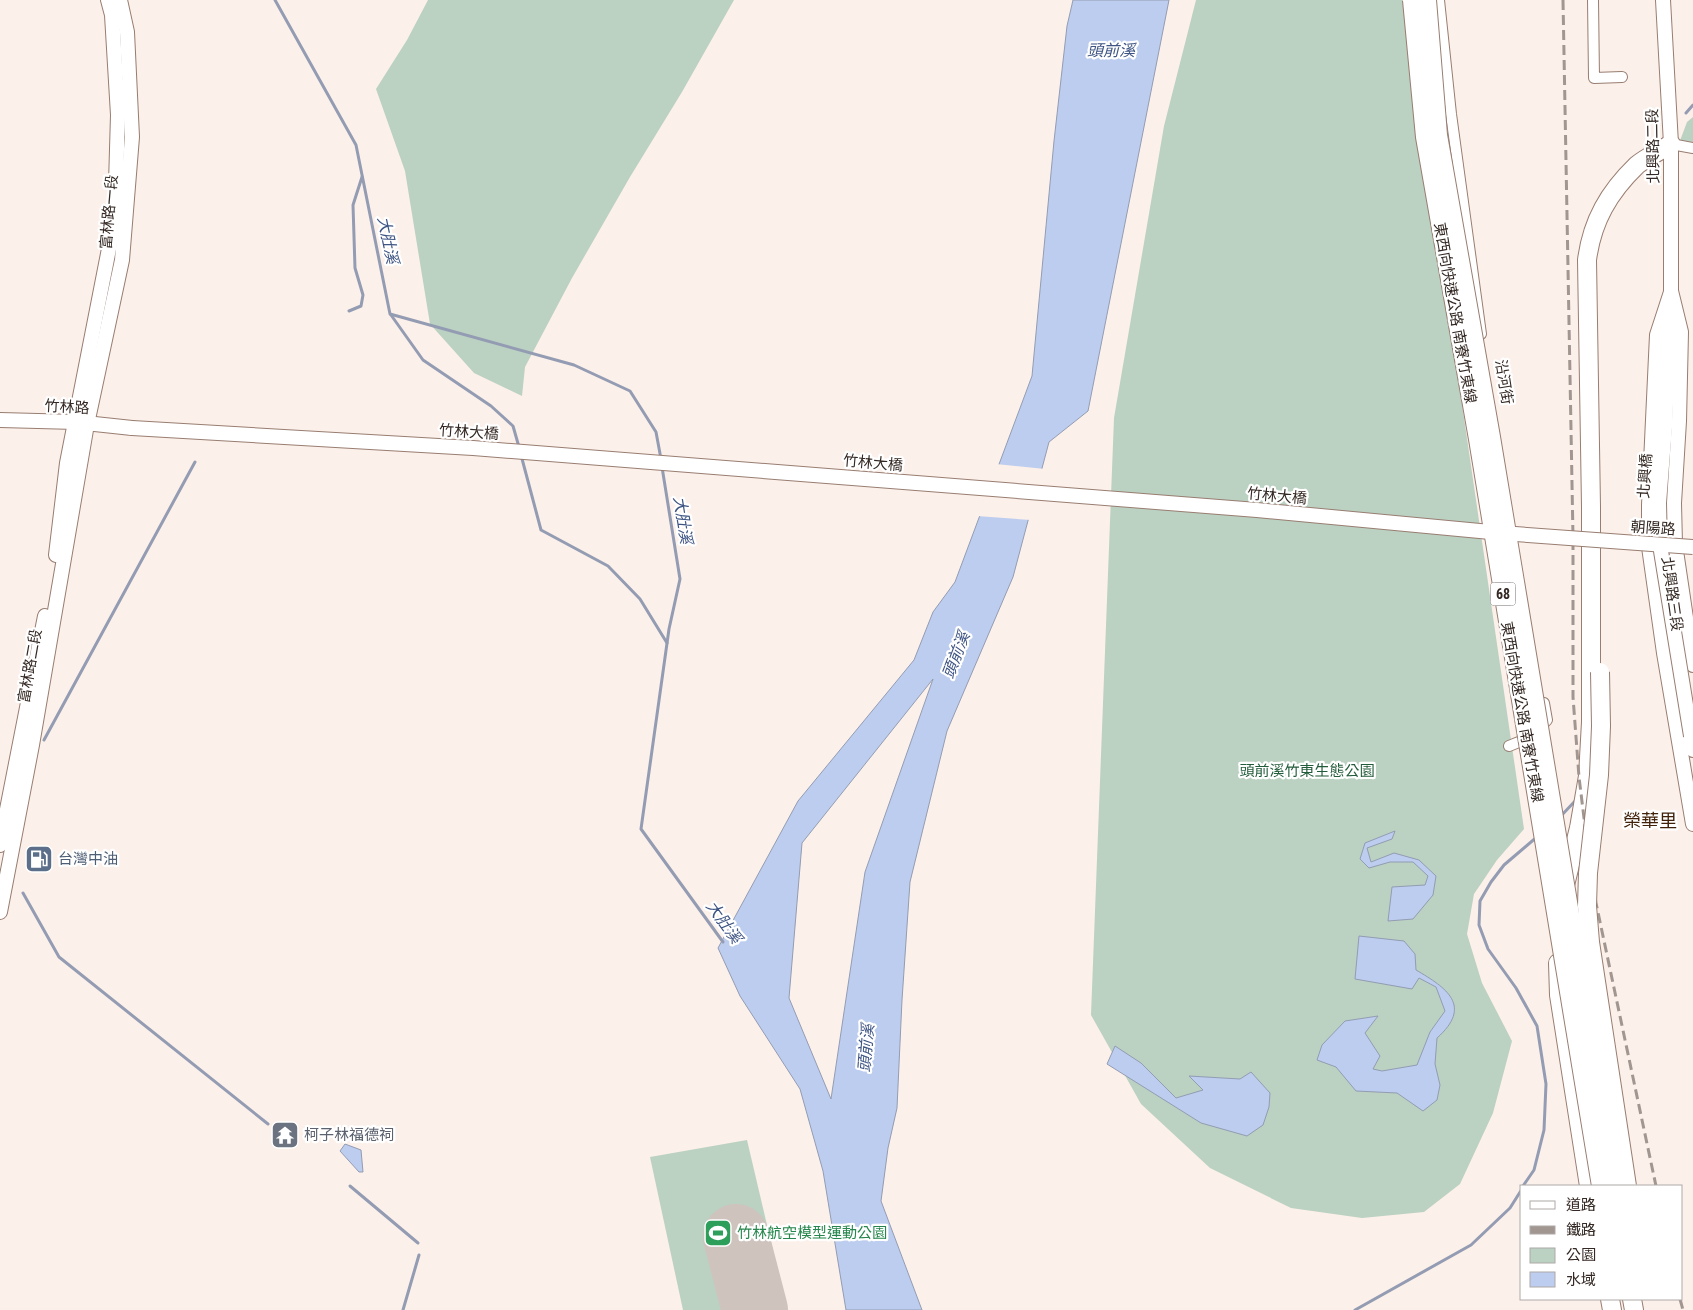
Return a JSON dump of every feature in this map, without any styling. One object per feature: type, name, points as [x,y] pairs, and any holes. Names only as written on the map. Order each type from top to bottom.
[{"type":"highway","name":"東西向快速公路 南寮竹東線","points":[[1412,0],[1425,137],[1479,449],[1601,1185]]},
{"type":"highway","name":"東西向快速公路 南寮竹東線","points":[[1427,0],[1438,135],[1494,456],[1614,1185]]},
{"type":"highway","points":[[1627,1185],[1590,942],[1587,906],[1588,873],[1599,775],[1601,726],[1587,260],[1589,241],[1594,224],[1604,206],[1638,164],[1671,144]]},
{"type":"highway","points":[[1589,1185],[1559,994],[1558,948],[1562,901],[1579,828],[1588,776],[1592,722],[1595,507]]},
{"type":"main road","name":"富林路一段","points":[[82,423],[115,218],[118,115],[112,15],[108,0]]},
{"type":"main road","name":"富林路一段","points":[[82,423],[122,260],[132,137],[127,32],[120,0]]},
{"type":"main road","name":"北興路二段","points":[[1663,0],[1671,144],[1671,291],[1681,332],[1679,421],[1674,503],[1675,544]]},
{"type":"main road","name":"北興路二段","points":[[1655,546],[1649,505],[1658,335],[1671,291]]},
{"type":"main road","name":"北興橋","points":[[1671,291],[1665,427],[1655,546],[1693,750]]},
{"type":"main road","name":"竹林路","points":[[0,420],[82,423],[132,428]]},
{"type":"main road","name":"富林路二段","points":[[0,912],[10,827],[54,571],[67,463],[82,423]]},
{"type":"main road","name":"竹林大橋","points":[[132,428],[483,449],[1247,509],[1509,534],[1611,541]]},
{"type":"main road","name":"朝陽路","points":[[1611,541],[1655,546],[1693,547]]},
{"type":"main road","name":"北興路三段","points":[[1675,544],[1693,665]]},
{"type":"main road","name":"北興路三段","points":[[1655,546],[1672,695],[1693,824]]},
{"type":"main road","name":"富林路二段","points":[[0,845],[10,827]]},
{"type":"street","name":"沿河街","points":[[1439,0],[1451,114],[1489,390],[1547,720],[1531,737],[1509,746]]},
{"type":"street","points":[[1593,0],[1594,78],[1622,77]]},
{"type":"street","points":[[1671,144],[1693,148]]},
{"type":"street","points":[[1672,695],[1693,692]]},
{"type":"green space","points":[[428,0],[734,0],[572,278],[525,367],[522,396],[474,373],[430,324],[405,171],[376,89],[407,40]]},
{"type":"green space","name":"頭前溪竹東生態公園","points":[[1196,0],[1417,0],[1442,267],[1524,829],[1497,860],[1474,894],[1467,934],[1482,983],[1512,1041],[1493,1113],[1460,1184],[1424,1212],[1362,1218],[1291,1208],[1210,1168],[1141,1104],[1091,1015],[1114,418],[1164,126]]},
{"type":"green space","points":[[1693,117],[1693,148],[1678,146],[1687,122]]},
{"type":"green space","name":"竹林航空模型運動公園","points":[[747,1140],[787,1310],[683,1310],[650,1157]]},
{"type":"water","name":"頭前溪","points":[[1073,0],[1169,0],[1088,411],[1049,442],[1013,577],[947,731],[910,882],[897,1108],[888,1148],[881,1201],[922,1310],[846,1310],[823,1171],[800,1089],[740,996],[718,948],[798,801],[914,660],[933,612],[955,582],[1032,376],[1067,26]],"holes":[[[933,679],[865,872],[831,1099],[789,998],[802,843]]]},
{"type":"water","points":[[1395,831],[1392,839],[1367,848],[1371,862],[1394,853],[1419,860],[1436,876],[1433,895],[1413,919],[1388,921],[1392,887],[1425,885],[1428,876],[1413,862],[1390,862],[1369,868],[1360,859],[1365,843]]},
{"type":"water","points":[[1359,936],[1404,941],[1415,954],[1416,970],[1446,991],[1452,999],[1454,1007],[1453,1016],[1448,1027],[1437,1038],[1435,1064],[1440,1085],[1437,1100],[1423,1111],[1397,1093],[1356,1091],[1336,1067],[1317,1060],[1322,1045],[1345,1021],[1378,1016],[1365,1033],[1380,1056],[1373,1069],[1382,1071],[1417,1065],[1430,1032],[1445,1011],[1436,987],[1419,978],[1412,989],[1355,979]]},
{"type":"water","points":[[1115,1046],[1141,1063],[1176,1098],[1203,1090],[1189,1076],[1240,1079],[1251,1072],[1270,1093],[1269,1107],[1263,1125],[1247,1136],[1201,1123],[1107,1064]]},
{"type":"water","points":[[345,1144],[361,1150],[363,1172],[359,1172],[340,1151]]},
{"type":"pier","points":[[996,464],[1045,469],[1031,520],[977,516]]},
{"type":"waterway","name":"大肚溪","points":[[275,0],[356,145],[390,314],[574,365],[630,391],[656,432],[661,459]]},
{"type":"waterway","points":[[1686,113],[1693,105]]},
{"type":"waterway","points":[[349,311],[361,306],[363,295],[355,268],[353,205],[362,177]]},
{"type":"waterway","points":[[391,315],[423,360],[491,406],[513,426],[519,447]]},
{"type":"waterway","points":[[521,455],[541,530],[608,566],[640,599],[667,643]]},
{"type":"waterway","points":[[44,740],[195,462]]},
{"type":"waterway","name":"大肚溪","points":[[662,467],[680,579],[669,629],[641,829],[723,942]]},
{"type":"waterway","points":[[1560,817],[1576,800]]},
{"type":"waterway","points":[[1524,1185],[1534,1170],[1544,1130],[1546,1084],[1537,1026],[1516,988],[1488,949],[1479,925],[1480,901],[1491,882],[1504,865],[1538,836]]},
{"type":"waterway","points":[[23,893],[59,957],[268,1124]]},
{"type":"waterway","points":[[350,1186],[418,1243]]},
{"type":"waterway","points":[[1355,1310],[1471,1245],[1510,1208],[1520,1192]]},
{"type":"waterway","points":[[403,1310],[419,1255]]},
{"type":"runway","points":[[736,1237],[755,1310]]},
{"type":"railway","points":[[1563,0],[1573,537],[1573,697],[1579,777],[1596,903],[1656,1185]]},
{"type":"railway","points":[[1680,1300],[1683,1310]]},
{"type":"place","name":"台灣中油","points":[[39,859]]},
{"type":"place","name":"柯子林福德祠","points":[[285,1135]]},
{"type":"place","name":"竹林航空模型運動公園","points":[[718,1233]]},
{"type":"district","name":"榮華里","points":[[1650,820]]}]
